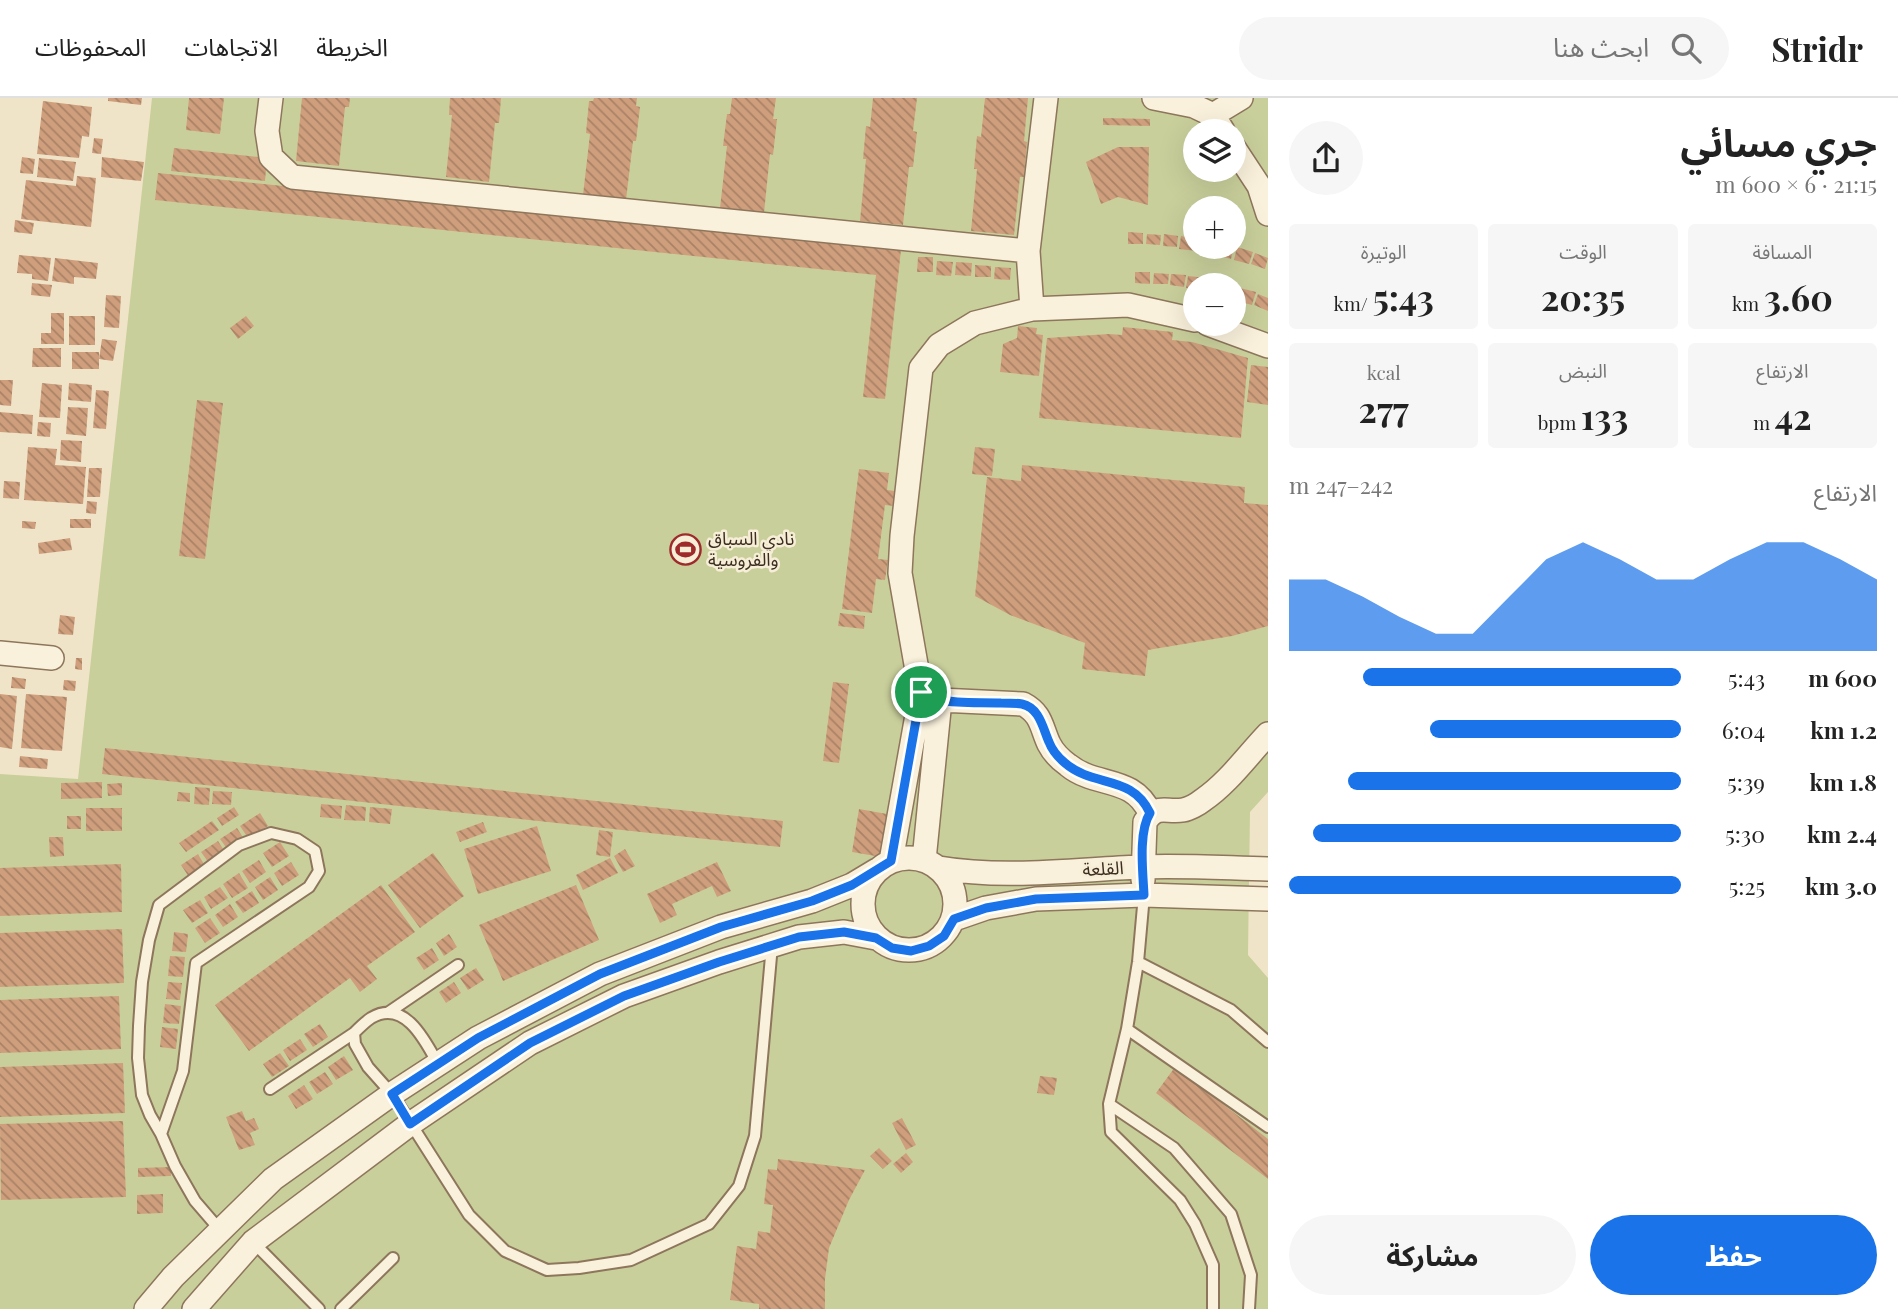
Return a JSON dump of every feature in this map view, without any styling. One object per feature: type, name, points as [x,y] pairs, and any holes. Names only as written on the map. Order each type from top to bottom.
[{"type":"street","points":[[271,98],[267,131],[271,157],[292,177],[1028,251]]},
{"type":"street","points":[[1032,309],[1028,251],[1046,98]]},
{"type":"street","points":[[1154,98],[1209,113],[1241,98]]},
{"type":"street","points":[[1246,166],[1259,186],[1268,214]]},
{"type":"street","points":[[931,864],[931,696],[900,573],[921,368],[939,345],[975,323],[1032,309],[1128,305],[1183,317]]},
{"type":"street","points":[[1241,336],[1268,346]]},
{"type":"street","points":[[0,653],[52,658]]},
{"type":"street","points":[[931,696],[1023,704],[1029,707],[1042,723],[1049,745],[1066,764],[1079,773],[1117,783],[1136,793],[1146,803],[1150,813]]},
{"type":"street","points":[[876,938],[866,922],[862,904],[866,886],[884,865],[931,696]]},
{"type":"street","points":[[1144,895],[1142,867],[1145,822],[1150,813],[1159,810],[1184,810],[1201,802],[1221,785],[1268,734]]},
{"type":"street","points":[[146,1309],[173,1277],[273,1179],[392,1094],[478,1038],[600,974],[721,927],[812,901],[852,885],[884,865],[903,858],[931,864],[951,882],[956,900],[954,919],[944,936],[929,946],[911,951],[892,948],[876,938],[844,932],[799,937],[624,996],[530,1043],[410,1124],[248,1248],[194,1309]]},
{"type":"street","name":"القلعة","points":[[931,864],[967,873],[1142,867],[1268,869]]},
{"type":"street","name":"القلعة","points":[[954,919],[986,908],[1036,899],[1144,895],[1268,899]]},
{"type":"street","points":[[220,1230],[248,1248]]},
{"type":"lane","points":[[162,1134],[183,1071],[196,963],[309,887],[319,871],[315,851],[297,839],[271,833],[239,845],[159,905],[149,940],[142,982],[138,1058],[142,1095],[195,1202],[220,1230]]},
{"type":"lane","points":[[1144,895],[1138,962],[1127,1029],[1109,1104],[1111,1132],[1180,1200],[1195,1224],[1213,1265],[1213,1309]]},
{"type":"lane","points":[[354,1033],[355,1044],[361,1056],[392,1094],[469,1215],[505,1251],[547,1270],[631,1260],[709,1224],[739,1186],[755,1136],[772,945]]},
{"type":"lane","points":[[1138,962],[1231,1010],[1268,1042]]},
{"type":"lane","points":[[270,1089],[354,1033],[371,1017],[389,1012],[458,965]]},
{"type":"lane","points":[[389,1012],[405,1017],[439,1063]]},
{"type":"lane","points":[[1127,1029],[1268,1127]]},
{"type":"lane","points":[[1109,1104],[1174,1147],[1231,1214],[1251,1275],[1250,1309]]},
{"type":"lane","points":[[248,1248],[314,1308]]},
{"type":"lane","points":[[341,1309],[393,1258]]},
{"type":"green space","name":"نادي السباق والفروسية","points":[[152,98],[1268,98],[1268,792],[1250,812],[1248,955],[1268,978],[1268,1309],[0,1309],[0,774],[78,779]]},
{"type":"building","points":[[108,98],[142,98],[141,105],[108,101]]},
{"type":"building","points":[[189,98],[224,98],[220,134],[186,130]]},
{"type":"building","points":[[302,98],[350,98],[349,107],[345,107],[339,166],[296,161]]},
{"type":"building","points":[[450,98],[501,98],[499,123],[495,123],[489,182],[446,177],[452,115],[449,115]]},
{"type":"building","points":[[594,98],[637,98],[636,106],[640,107],[626,200],[583,195],[590,134],[586,133],[589,101]]},
{"type":"building","points":[[732,98],[776,98],[773,119],[777,119],[773,155],[770,154],[764,213],[720,208],[727,146],[723,146]]},
{"type":"building","points":[[873,98],[917,98],[913,131],[917,132],[913,167],[909,167],[903,225],[860,221],[866,126],[870,127]]},
{"type":"building","points":[[985,98],[1028,98],[1024,177],[1020,177],[1014,235],[971,231],[977,136],[981,137]]},
{"type":"building","points":[[43,101],[92,107],[89,137],[82,136],[79,158],[37,154]]},
{"type":"building","points":[[1103,118],[1150,119],[1150,126],[1103,125]]},
{"type":"building","points":[[94,138],[103,139],[101,154],[92,153]]},
{"type":"building","points":[[1118,147],[1149,147],[1148,205],[1118,197],[1101,204],[1086,162]]},
{"type":"building","points":[[174,148],[267,158],[265,181],[171,171]]},
{"type":"building","points":[[22,157],[35,159],[33,174],[20,173]]},
{"type":"building","points":[[102,157],[144,162],[141,181],[101,177]]},
{"type":"building","points":[[39,158],[76,162],[73,181],[37,177]]},
{"type":"building","points":[[158,173],[901,250],[885,399],[863,397],[876,275],[155,200]]},
{"type":"building","points":[[77,176],[96,178],[91,227],[21,219],[26,180],[76,186]]},
{"type":"building","points":[[15,220],[34,223],[32,234],[14,232]]},
{"type":"building","points":[[1128,232],[1143,233],[1143,244],[1128,244]]},
{"type":"building","points":[[1147,234],[1161,235],[1160,245],[1146,244]]},
{"type":"building","points":[[1164,234],[1178,236],[1177,247],[1163,246]]},
{"type":"building","points":[[1181,236],[1183,236],[1183,249],[1179,249]]},
{"type":"building","points":[[1246,250],[1253,252],[1249,264],[1234,260],[1246,259]]},
{"type":"building","points":[[1255,253],[1268,258],[1265,269],[1251,264]]},
{"type":"building","points":[[19,255],[51,258],[48,281],[32,279],[32,274],[17,273]]},
{"type":"building","points":[[918,257],[933,257],[933,272],[917,272]]},
{"type":"building","points":[[55,258],[98,263],[96,279],[74,277],[74,284],[52,281]]},
{"type":"building","points":[[937,261],[953,262],[951,276],[936,275]]},
{"type":"building","points":[[956,262],[972,263],[971,276],[955,275]]},
{"type":"building","points":[[975,265],[991,266],[991,277],[975,277]]},
{"type":"building","points":[[995,267],[1011,268],[1010,280],[994,279]]},
{"type":"building","points":[[1135,272],[1150,272],[1150,284],[1135,283]]},
{"type":"building","points":[[1154,273],[1169,274],[1168,284],[1153,284]]},
{"type":"building","points":[[1171,274],[1183,275],[1183,287],[1170,285]]},
{"type":"building","points":[[32,283],[52,285],[50,297],[31,295]]},
{"type":"building","points":[[1246,290],[1256,292],[1252,305],[1246,303]]},
{"type":"building","points":[[1258,294],[1268,298],[1268,311],[1254,305]]},
{"type":"building","points":[[106,295],[121,296],[119,328],[104,327]]},
{"type":"building","points":[[51,313],[64,313],[64,344],[41,344],[41,333],[51,333]]},
{"type":"building","points":[[69,316],[95,316],[95,345],[69,345]]},
{"type":"building","points":[[246,316],[254,326],[238,339],[230,328]]},
{"type":"building","points":[[1018,326],[1037,328],[1036,334],[1043,335],[1039,376],[1000,372],[1003,344],[1017,338]]},
{"type":"building","points":[[1123,327],[1173,332],[1172,340],[1192,342],[1248,358],[1241,438],[1039,418],[1047,338],[1122,335]]},
{"type":"building","points":[[102,339],[117,341],[113,361],[99,359]]},
{"type":"building","points":[[33,348],[61,348],[61,367],[32,367]]},
{"type":"building","points":[[72,352],[99,352],[99,369],[72,369]]},
{"type":"building","points":[[1251,365],[1268,367],[1268,405],[1247,402]]},
{"type":"building","points":[[0,380],[13,380],[11,406],[0,405]]},
{"type":"building","points":[[42,383],[62,385],[60,418],[39,417]]},
{"type":"building","points":[[69,383],[92,385],[91,402],[68,400]]},
{"type":"building","points":[[96,390],[109,391],[106,429],[93,428]]},
{"type":"building","points":[[197,400],[223,403],[205,559],[179,556]]},
{"type":"building","points":[[68,407],[88,408],[86,436],[66,434]]},
{"type":"building","points":[[0,412],[33,415],[32,434],[0,432]]},
{"type":"building","points":[[38,422],[51,423],[50,437],[37,436]]},
{"type":"building","points":[[61,440],[82,441],[81,462],[60,460]]},
{"type":"building","points":[[28,447],[57,449],[55,465],[86,467],[83,504],[24,500]]},
{"type":"building","points":[[975,447],[995,449],[992,476],[972,474]]},
{"type":"building","points":[[1022,465],[1245,487],[1244,503],[1268,505],[1268,626],[1232,636],[1148,650],[1145,676],[1082,669],[1085,643],[1010,615],[975,596],[987,477],[1021,481]]},
{"type":"building","points":[[89,468],[102,468],[100,497],[87,497]]},
{"type":"building","points":[[859,469],[889,473],[887,490],[895,491],[894,506],[885,505],[878,559],[888,560],[885,580],[876,579],[872,613],[842,609]]},
{"type":"building","points":[[4,481],[20,482],[19,499],[3,498]]},
{"type":"building","points":[[87,501],[97,502],[96,514],[86,513]]},
{"type":"building","points":[[70,519],[91,519],[91,528],[70,528]]},
{"type":"building","points":[[22,521],[36,522],[35,529],[22,528]]},
{"type":"building","points":[[70,538],[72,550],[39,554],[38,543]]},
{"type":"building","points":[[840,613],[865,616],[864,629],[838,626]]},
{"type":"building","points":[[60,615],[75,617],[73,635],[58,634]]},
{"type":"building","points":[[76,658],[82,658],[82,670],[75,669]]},
{"type":"building","points":[[12,677],[26,679],[25,689],[11,688]]},
{"type":"building","points":[[64,680],[76,681],[75,691],[63,690]]},
{"type":"building","points":[[833,682],[849,684],[839,763],[823,761]]},
{"type":"building","points":[[0,694],[17,696],[12,749],[0,747]]},
{"type":"building","points":[[26,694],[67,697],[62,751],[21,748]]},
{"type":"building","points":[[105,748],[783,821],[780,847],[102,774]]},
{"type":"building","points":[[20,756],[48,759],[47,769],[19,767]]},
{"type":"building","points":[[102,782],[102,798],[61,799],[61,783]]},
{"type":"building","points":[[122,783],[122,795],[108,796],[107,784]]},
{"type":"building","points":[[195,787],[210,788],[209,805],[194,804]]},
{"type":"building","points":[[213,791],[232,792],[231,805],[212,804]]},
{"type":"building","points":[[178,792],[190,793],[190,802],[177,801]]},
{"type":"building","points":[[321,804],[342,806],[341,819],[320,817]]},
{"type":"building","points":[[346,805],[366,807],[365,821],[344,820]]},
{"type":"building","points":[[234,807],[239,815],[222,826],[217,818]]},
{"type":"building","points":[[370,807],[392,809],[390,824],[369,822]]},
{"type":"building","points":[[86,808],[122,808],[122,831],[86,831]]},
{"type":"building","points":[[859,809],[887,814],[881,857],[852,852]]},
{"type":"building","points":[[260,813],[268,826],[248,838],[240,826]]},
{"type":"building","points":[[67,816],[81,816],[81,829],[67,829]]},
{"type":"building","points":[[212,821],[219,830],[186,852],[179,843]]},
{"type":"building","points":[[483,822],[487,832],[460,842],[456,832]]},
{"type":"building","points":[[537,826],[551,871],[478,894],[464,849]]},
{"type":"building","points":[[237,828],[244,839],[228,850],[220,839]]},
{"type":"building","points":[[599,830],[613,832],[610,857],[596,855]]},
{"type":"building","points":[[49,837],[63,837],[64,856],[50,857]]},
{"type":"building","points":[[218,841],[225,852],[209,863],[201,852]]},
{"type":"building","points":[[280,842],[289,856],[272,867],[263,853]]},
{"type":"building","points":[[625,849],[635,866],[623,872],[614,856]]},
{"type":"building","points":[[433,853],[464,896],[420,928],[388,885]]},
{"type":"building","points":[[198,854],[205,866],[189,877],[181,865]]},
{"type":"building","points":[[610,858],[618,873],[583,890],[576,875]]},
{"type":"building","points":[[259,860],[266,872],[250,883],[242,871]]},
{"type":"building","points":[[291,862],[299,875],[282,886],[274,873]]},
{"type":"building","points":[[717,862],[731,891],[717,897],[712,886],[672,904],[677,915],[660,923],[647,894]]},
{"type":"building","points":[[121,864],[122,912],[0,916],[0,868]]},
{"type":"building","points":[[239,873],[248,888],[232,898],[223,884]]},
{"type":"building","points":[[270,877],[278,890],[263,900],[255,887]]},
{"type":"building","points":[[381,885],[415,932],[367,966],[377,979],[360,992],[350,978],[249,1051],[215,1005]]},
{"type":"building","points":[[576,885],[599,940],[503,981],[479,925]]},
{"type":"building","points":[[220,887],[228,898],[211,909],[204,897]]},
{"type":"building","points":[[252,891],[259,903],[243,913],[235,902]]},
{"type":"building","points":[[200,900],[208,913],[192,923],[183,910]]},
{"type":"building","points":[[230,904],[238,917],[223,927],[215,915]]},
{"type":"building","points":[[210,918],[220,933],[205,943],[195,928]]},
{"type":"building","points":[[122,929],[124,983],[0,987],[0,933]]},
{"type":"building","points":[[174,932],[188,934],[186,952],[172,951]]},
{"type":"building","points":[[449,934],[457,947],[444,956],[436,943]]},
{"type":"building","points":[[432,948],[439,960],[424,970],[416,958]]},
{"type":"building","points":[[170,956],[185,957],[183,977],[168,976]]},
{"type":"building","points":[[476,968],[484,980],[468,990],[460,978]]},
{"type":"building","points":[[168,982],[182,983],[180,1000],[166,999]]},
{"type":"building","points":[[454,982],[461,993],[446,1003],[439,992]]},
{"type":"building","points":[[119,996],[121,1049],[0,1053],[0,1000]]},
{"type":"building","points":[[165,1004],[181,1006],[179,1024],[163,1023]]},
{"type":"building","points":[[320,1024],[328,1037],[313,1047],[304,1034]]},
{"type":"building","points":[[162,1027],[178,1029],[176,1049],[160,1047]]},
{"type":"building","points":[[300,1039],[307,1050],[290,1061],[283,1050]]},
{"type":"building","points":[[280,1053],[289,1066],[272,1077],[263,1064]]},
{"type":"building","points":[[344,1056],[353,1070],[336,1080],[328,1067]]},
{"type":"building","points":[[123,1063],[125,1113],[0,1117],[0,1067]]},
{"type":"building","points":[[1175,1067],[1268,1139],[1268,1179],[1156,1093]]},
{"type":"building","points":[[325,1072],[333,1084],[317,1094],[309,1082]]},
{"type":"building","points":[[1040,1076],[1057,1078],[1054,1095],[1037,1093]]},
{"type":"building","points":[[304,1085],[313,1099],[296,1109],[288,1096]]},
{"type":"building","points":[[242,1111],[246,1121],[254,1118],[259,1129],[250,1133],[255,1145],[239,1150],[226,1117]]},
{"type":"building","points":[[902,1118],[916,1145],[906,1150],[892,1123]]},
{"type":"building","points":[[123,1121],[126,1197],[1,1200],[0,1124]]},
{"type":"building","points":[[879,1148],[892,1161],[883,1169],[870,1156]]},
{"type":"building","points":[[906,1153],[913,1162],[901,1173],[893,1164]]},
{"type":"building","points":[[778,1159],[865,1170],[829,1248],[825,1309],[759,1309],[759,1304],[730,1300],[737,1246],[756,1249],[758,1231],[770,1233],[773,1205],[764,1204],[768,1169],[777,1170]]},
{"type":"building","points":[[171,1167],[171,1176],[138,1177],[138,1168]]},
{"type":"building","points":[[163,1194],[163,1213],[137,1214],[137,1195]]},
{"type":"place","name":"نادي السباق والفروسية","points":[[685,549]]},
{"type":"route","points":[[921,692],[940,700],[1023,704],[1034,712],[1042,723],[1049,745],[1066,764],[1079,773],[1117,783],[1136,793],[1146,803],[1150,813],[1145,822],[1142,867],[1144,895],[1036,899],[986,908],[954,919],[944,936],[929,946],[911,951],[892,948],[876,938],[844,932],[799,937],[624,996],[530,1043],[410,1124],[392,1094],[478,1038],[600,974],[721,927],[812,901],[852,885],[891,861],[921,692]]}]
